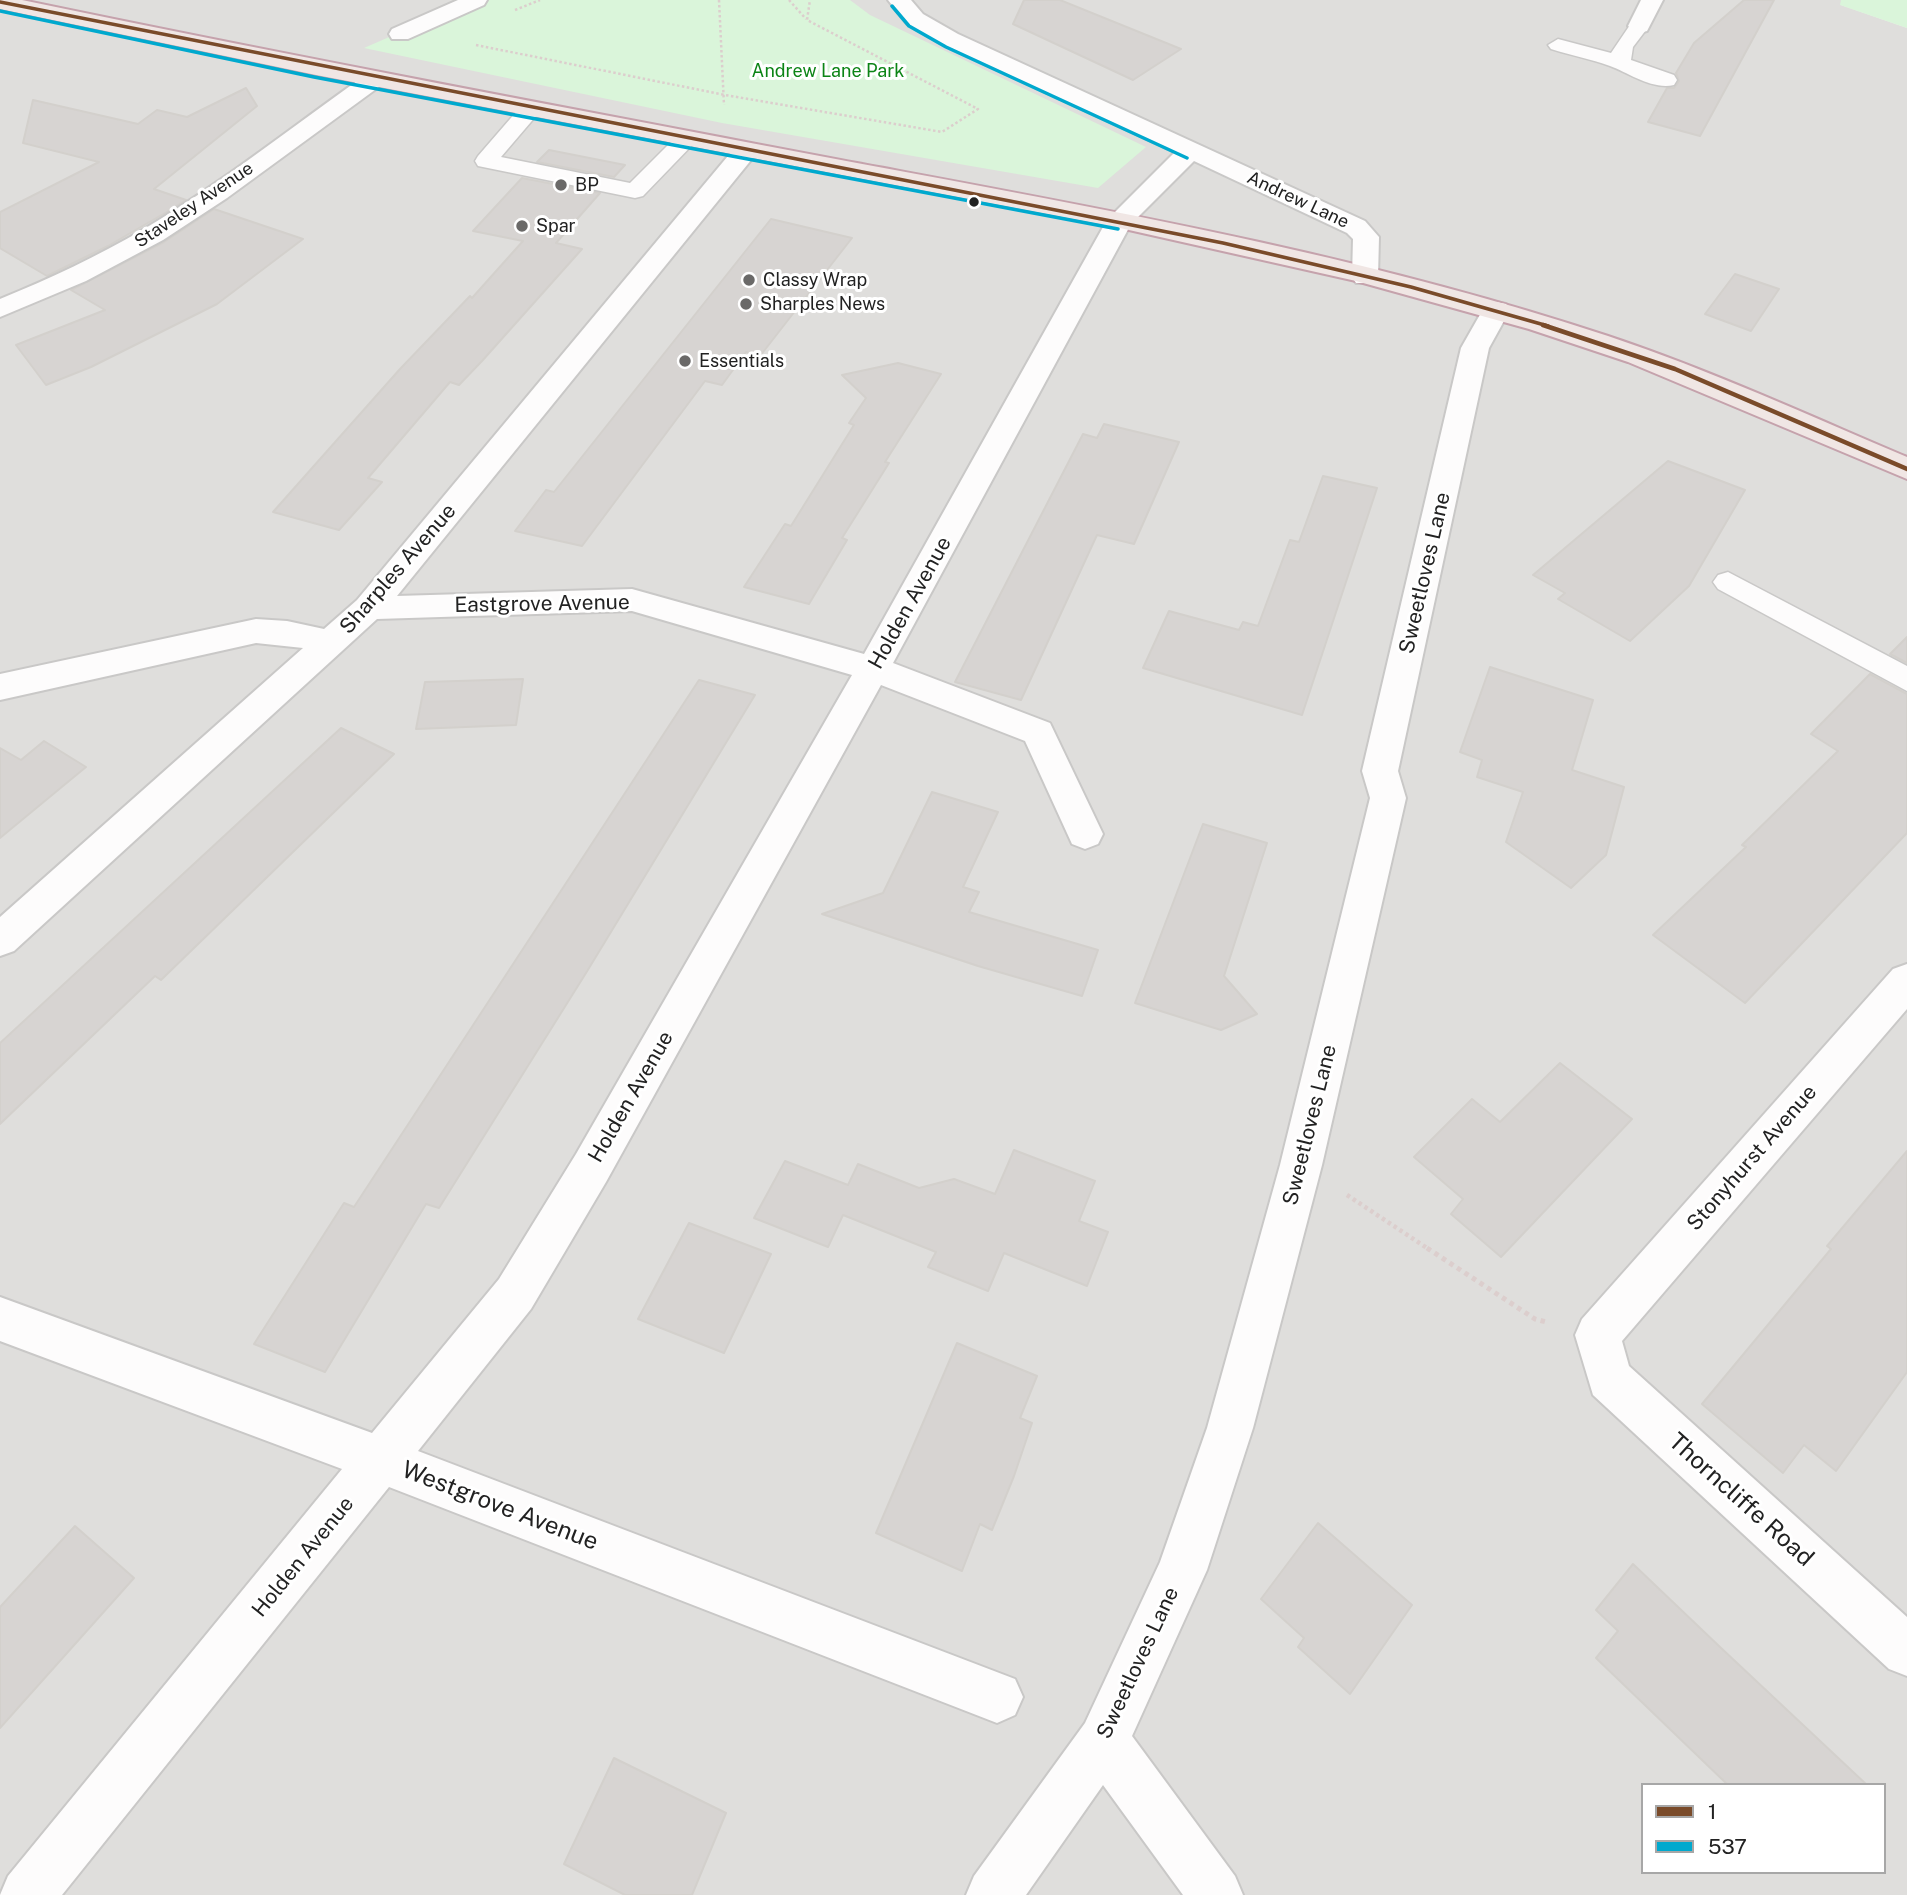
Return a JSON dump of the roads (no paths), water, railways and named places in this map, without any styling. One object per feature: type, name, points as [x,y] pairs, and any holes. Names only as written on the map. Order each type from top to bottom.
[{"type":"highway","points":[[0,2],[32,4],[375,79],[1120,220],[1365,277],[1496,310],[1600,342],[1704,382],[1907,469]]},
{"type":"street","points":[[400,34],[476,0]]},
{"type":"street","name":"Andrew Lane","points":[[899,0],[915,19],[950,39],[1356,227],[1366,237],[1365,277]]},
{"type":"street","points":[[1639,26],[1652,0]]},
{"type":"street","name":"Staveley Avenue","points":[[0,309],[49,289],[122,252],[184,214],[375,79]]},
{"type":"street","name":"Sharples Avenue","points":[[0,940],[369,608],[733,147]]},
{"type":"street","points":[[1120,220],[1191,150]]},
{"type":"street","name":"Holden Avenue","points":[[27,1895],[383,1461],[515,1294],[598,1156],[873,668],[1120,220]]},
{"type":"street","name":"Sweetloves Lane","points":[[993,1895],[1103,1741],[1182,1570],[1230,1428],[1301,1165],[1388,798],[1380,771],[1475,348],[1496,310]]},
{"type":"street","name":"Eastgrove Avenue","points":[[369,608],[632,600],[873,668],[1038,732],[1085,834]]},
{"type":"street","points":[[0,687],[257,631],[287,633],[332,643]]},
{"type":"street","name":"Stonyhurst Avenue","points":[[1598,1335],[1907,981]]},
{"type":"street","name":"Westgrove Avenue","points":[[0,1319],[383,1461],[997,1697]]},
{"type":"street","name":"Thorncliffe Road","points":[[1598,1335],[1609,1379],[1907,1651]]},
{"type":"street","points":[[1103,1741],[1216,1895]]},
{"type":"lane","points":[[1620,62],[1623,47],[1639,26]]},
{"type":"lane","points":[[1558,45],[1620,62],[1630,69],[1667,80]]},
{"type":"lane","points":[[531,109],[486,161],[635,191],[688,138]]},
{"type":"lane","points":[[1728,582],[1907,680]]},
{"type":"place","name":"BP","points":[[561,185]]},
{"type":"place","name":"Spar","points":[[522,226]]},
{"type":"place","name":"Classy Wrap","points":[[749,280]]},
{"type":"place","name":"Sharples News","points":[[746,304]]},
{"type":"place","name":"Essentials","points":[[685,361]]},
{"type":"park label","name":"Andrew Lane Park","points":[[828,71]]}]
